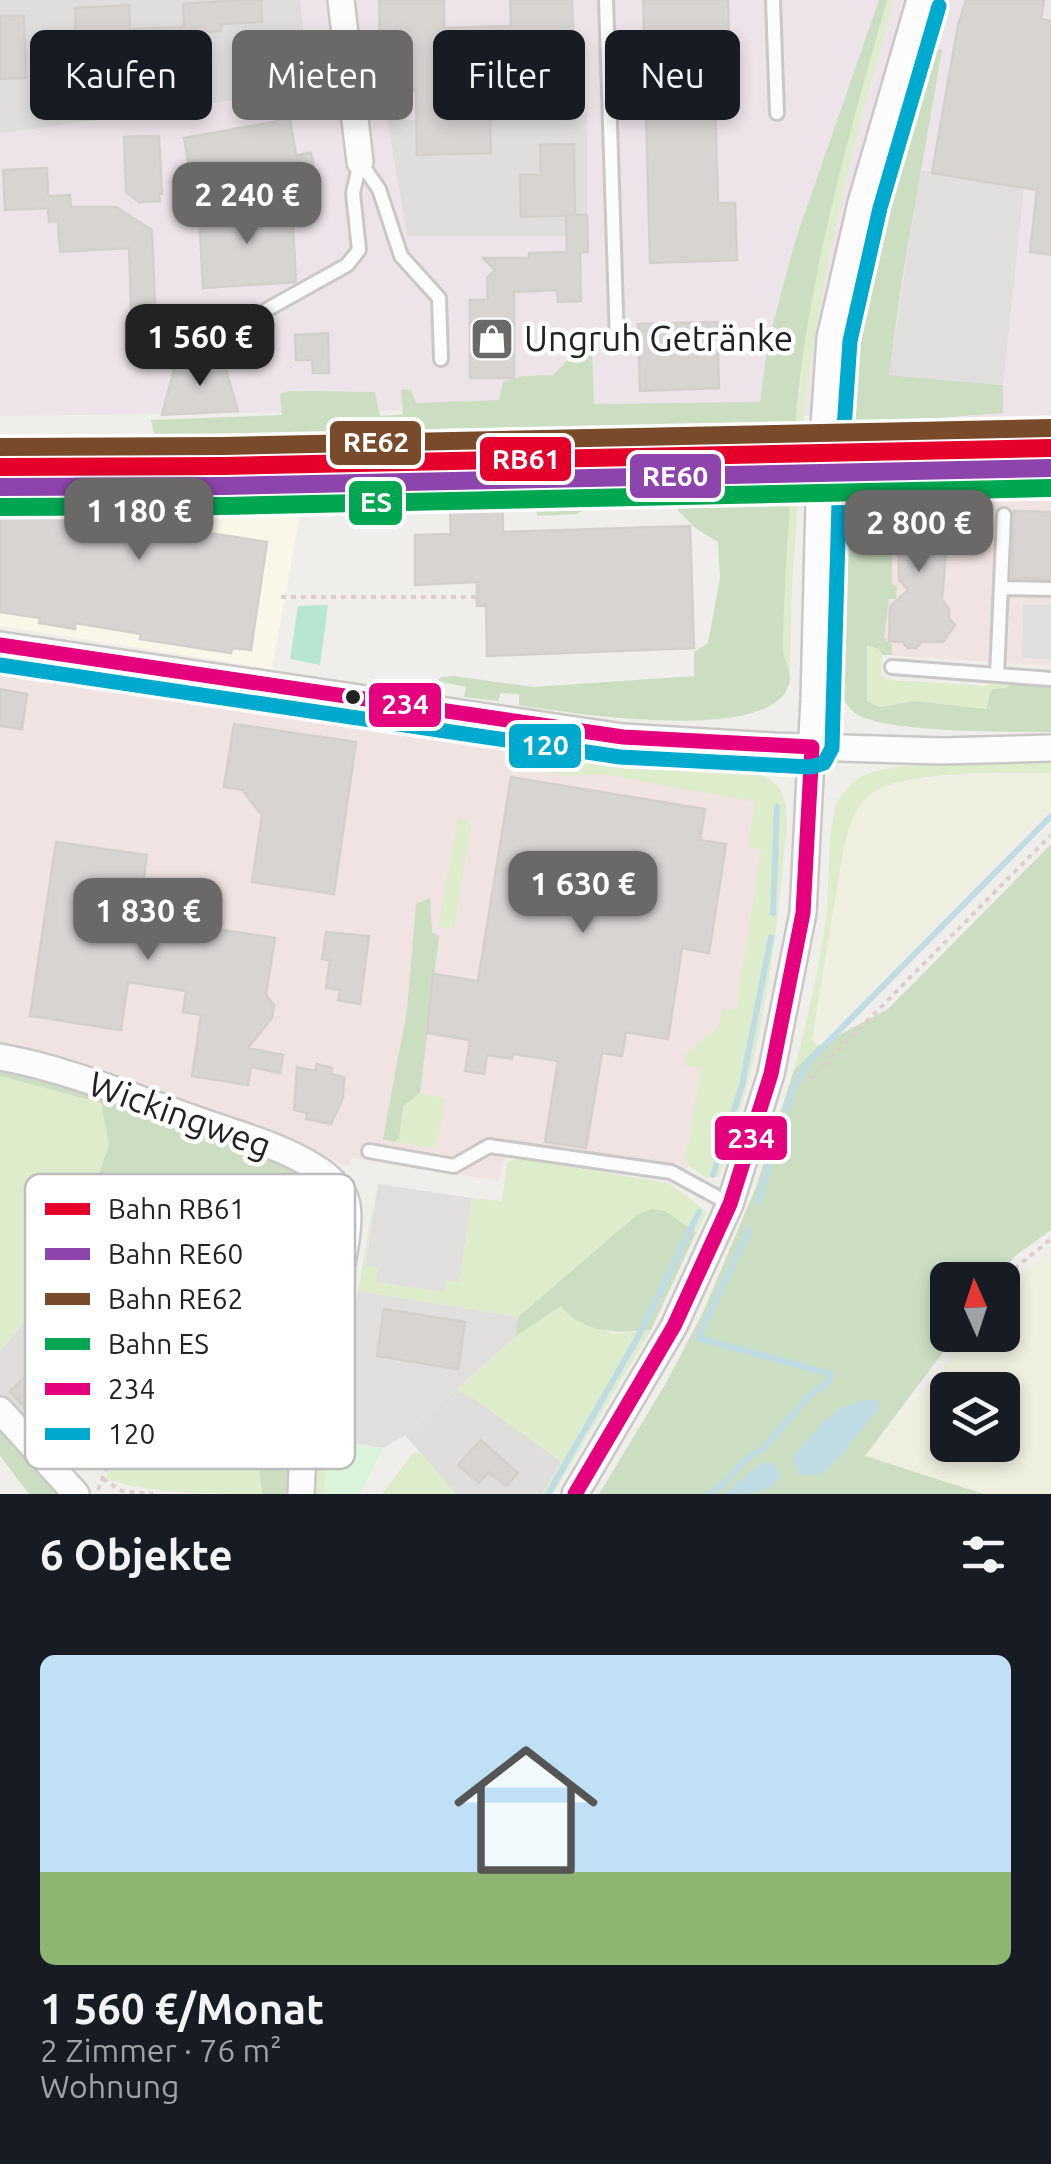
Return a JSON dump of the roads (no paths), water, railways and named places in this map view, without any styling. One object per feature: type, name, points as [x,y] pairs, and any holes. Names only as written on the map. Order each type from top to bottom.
[{"type":"street","points":[[341,0],[360,162]]},
{"type":"street","points":[[575,1494],[674,1326],[730,1204],[771,1074],[803,913],[819,501],[830,338],[856,220],[920,0]]},
{"type":"street","points":[[0,645],[623,737],[812,747],[1051,748]]},
{"type":"street","name":"Wickingweg","points":[[0,1056],[104,1086],[238,1134],[306,1163],[320,1174]]},
{"type":"street","points":[[0,1410],[25,1438]]},
{"type":"street","points":[[53,1469],[76,1494]]},
{"type":"street","name":"Wickingweg","points":[[301,1494],[302,1469]]},
{"type":"lane","points":[[606,0],[617,342]]},
{"type":"lane","points":[[773,0],[777,113]]},
{"type":"lane","points":[[268,309],[347,265],[359,250],[354,193],[360,162]]},
{"type":"lane","points":[[360,162],[379,190],[401,256],[439,298],[441,359]]},
{"type":"lane","points":[[997,675],[1004,516]]},
{"type":"lane","points":[[1001,588],[1051,589]]},
{"type":"lane","points":[[892,667],[1051,679]]},
{"type":"lane","points":[[369,1152],[454,1166],[489,1146],[670,1172],[730,1204]]},
{"type":"water","points":[[877,1400],[879,1408],[838,1459],[819,1475],[800,1475],[794,1463],[795,1454],[823,1422],[843,1407]]},
{"type":"water","points":[[763,1462],[775,1463],[781,1479],[762,1491],[724,1494]]},
{"type":"waterway","points":[[773,913],[777,807]]},
{"type":"waterway","points":[[758,1202],[793,1089],[809,1061],[1051,816]]},
{"type":"waterway","points":[[713,1175],[742,1085],[771,937]]},
{"type":"waterway","points":[[548,1494],[638,1337],[699,1212]]},
{"type":"waterway","points":[[709,1494],[763,1449],[809,1396],[829,1381],[831,1374],[698,1338],[749,1230]]},
{"type":"rail line","name":"RE62","points":[[0,447],[224,446],[1051,428]]},
{"type":"rail line","name":"RB61","points":[[0,467],[224,466],[1051,448]]},
{"type":"rail line","name":"RE60","points":[[0,487],[224,486],[1051,468]]},
{"type":"rail line","name":"ES","points":[[0,507],[225,506],[1051,488]]},
{"type":"place","name":"Ungruh Getränke","points":[[492,339]]}]
